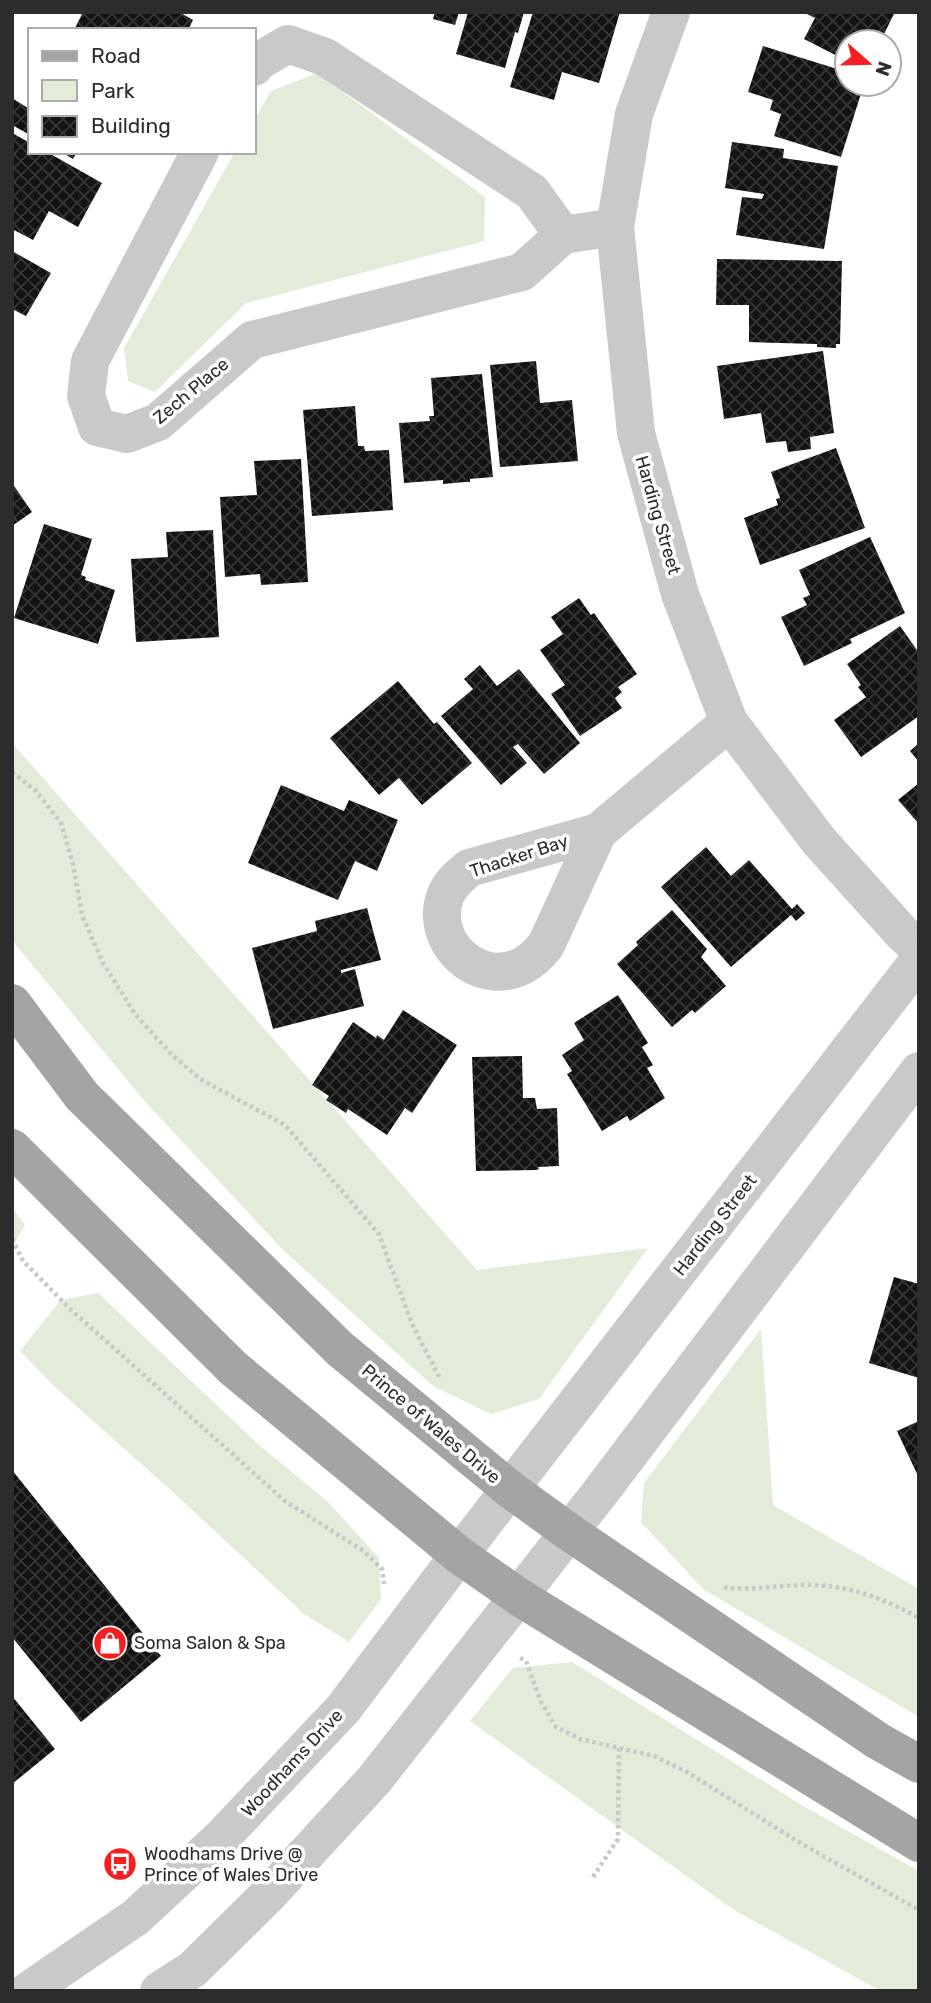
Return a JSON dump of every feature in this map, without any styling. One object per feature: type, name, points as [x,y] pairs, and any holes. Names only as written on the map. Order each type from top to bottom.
[{"type":"main road","name":"Prince of Wales Drive","points":[[12,1003],[82,1096],[340,1349],[511,1490],[569,1532],[878,1741],[919,1764]]},
{"type":"main road","points":[[12,1147],[233,1368],[459,1555],[519,1597],[919,1843]]},
{"type":"street","name":"Harding Street","points":[[671,12],[634,114],[615,227],[636,433],[680,594],[729,722],[819,841],[903,934],[919,948]]},
{"type":"street","points":[[256,65],[288,44],[325,57],[532,192],[563,235],[615,227]]},
{"type":"street","name":"Zech Place","points":[[199,154],[90,361],[86,396],[97,427],[127,435],[158,422],[252,340],[522,272],[563,235]]},
{"type":"street","points":[[598,832],[729,722]]},
{"type":"street","name":"Harding Street","points":[[511,1490],[919,960]]},
{"type":"street","points":[[159,1991],[202,1980],[270,1894],[374,1780],[569,1532],[919,1071]]},
{"type":"street","name":"Woodhams Drive","points":[[28,1991],[136,1916],[221,1838],[343,1709],[511,1490]]},
{"type":"path","points":[[12,772],[36,791],[61,823],[73,864],[82,915],[103,963],[135,1014],[170,1053],[200,1079],[285,1125],[379,1234],[412,1324],[441,1381]]},
{"type":"path","points":[[12,1239],[23,1261],[70,1309],[182,1410],[285,1501],[362,1550],[382,1569],[387,1595],[422,1606]]},
{"type":"path","points":[[715,1585],[740,1589],[815,1585],[851,1590],[888,1601],[919,1618]]},
{"type":"path","points":[[485,1640],[526,1661],[541,1702],[556,1727],[580,1739],[654,1756],[687,1772],[802,1844],[919,1910]]},
{"type":"path","points":[[593,1877],[618,1839],[619,1748]]},
{"type":"green space","points":[[317,73],[485,197],[484,241],[246,303],[155,392],[128,381],[124,348],[234,154],[256,154],[256,117],[271,91]]},
{"type":"green space","points":[[12,743],[477,1270],[648,1248],[539,1399],[491,1414],[433,1386],[281,1248],[142,1098],[12,940]]},
{"type":"green space","points":[[12,1208],[25,1225],[12,1247]]},
{"type":"green space","points":[[98,1293],[259,1445],[328,1502],[379,1558],[381,1599],[349,1642],[304,1614],[54,1386],[20,1351],[61,1300]]},
{"type":"green space","points":[[761,1329],[773,1505],[919,1589],[919,1717],[703,1589],[641,1522],[644,1483]]},
{"type":"green space","points":[[572,1662],[805,1807],[919,1871],[919,1991],[881,1991],[734,1910],[470,1721],[513,1668]]},
{"type":"building","points":[[83,12],[179,12],[193,20],[189,28],[75,28]]},
{"type":"building","points":[[435,12],[459,12],[455,25],[433,19]]},
{"type":"building","points":[[468,12],[524,12],[505,68],[456,54]]},
{"type":"building","points":[[533,12],[620,12],[599,83],[562,72],[554,100],[510,87]]},
{"type":"building","points":[[803,12],[895,12],[887,28],[833,28],[833,54],[804,39],[815,18]]},
{"type":"building","points":[[763,46],[833,68],[833,98],[860,98],[841,157],[774,136],[781,114],[770,110],[773,100],[748,92]]},
{"type":"building","points":[[12,98],[28,108],[28,134],[12,125]]},
{"type":"building","points":[[14,134],[28,142],[28,154],[51,154],[102,183],[78,227],[49,211],[33,240],[12,229]]},
{"type":"building","points":[[732,142],[784,149],[783,158],[838,166],[824,249],[736,235],[742,197],[762,199],[764,194],[725,188]]},
{"type":"building","points":[[12,251],[51,273],[26,316],[12,309]]},
{"type":"building","points":[[717,259],[842,261],[840,344],[836,344],[836,348],[817,347],[817,344],[749,342],[749,305],[716,305]]},
{"type":"building","points":[[823,351],[834,433],[810,437],[811,449],[788,452],[786,441],[766,443],[761,413],[724,419],[717,366]]},
{"type":"building","points":[[536,361],[540,403],[572,400],[578,461],[500,467],[490,365]]},
{"type":"building","points":[[482,374],[493,477],[443,484],[443,480],[404,483],[399,423],[430,421],[429,416],[434,416],[431,378]]},
{"type":"building","points":[[355,406],[358,446],[364,446],[365,451],[389,450],[393,510],[312,516],[303,410]]},
{"type":"building","points":[[836,448],[865,528],[760,565],[744,518],[778,505],[776,499],[780,498],[771,472]]},
{"type":"building","points":[[301,459],[308,582],[261,585],[260,574],[225,577],[220,497],[257,495],[254,461]]},
{"type":"building","points":[[12,483],[32,512],[12,526]]},
{"type":"building","points":[[44,524],[92,539],[81,575],[86,577],[85,580],[115,590],[98,644],[14,618]]},
{"type":"building","points":[[213,530],[219,637],[136,642],[131,559],[168,557],[166,532]]},
{"type":"building","points":[[870,537],[905,613],[850,639],[852,643],[804,666],[781,617],[807,605],[803,598],[810,595],[799,570]]},
{"type":"building","points":[[579,598],[591,615],[594,613],[637,674],[618,687],[622,692],[615,698],[622,708],[580,736],[551,694],[565,685],[540,650],[563,634],[551,617]]},
{"type":"building","points":[[900,626],[919,653],[919,716],[861,757],[834,720],[866,697],[847,664]]},
{"type":"building","points":[[480,665],[497,686],[519,669],[580,743],[544,774],[518,744],[513,747],[527,763],[501,785],[441,716],[473,689],[464,679]]},
{"type":"building","points":[[398,681],[472,763],[422,805],[399,778],[379,795],[330,738]]},
{"type":"building","points":[[919,743],[919,762],[910,751]]},
{"type":"building","points":[[919,783],[919,824],[898,800]]},
{"type":"building","points":[[281,785],[344,811],[349,800],[398,820],[377,871],[355,861],[338,900],[248,863]]},
{"type":"building","points":[[706,847],[731,876],[749,860],[792,909],[797,904],[805,913],[796,921],[791,915],[731,967],[661,887]]},
{"type":"building","points":[[367,908],[381,960],[341,970],[341,973],[355,969],[364,1006],[273,1029],[252,948],[317,931],[315,921]]},
{"type":"building","points":[[672,910],[707,949],[701,957],[726,986],[695,1013],[692,1010],[672,1027],[617,964],[638,945],[636,942]]},
{"type":"building","points":[[618,995],[648,1043],[642,1047],[653,1065],[647,1068],[665,1098],[630,1121],[627,1116],[602,1131],[567,1074],[572,1071],[562,1055],[584,1040],[574,1023]]},
{"type":"building","points":[[403,1010],[457,1045],[412,1113],[405,1108],[387,1135],[348,1109],[346,1113],[326,1100],[329,1096],[312,1085],[353,1022],[376,1038],[377,1035],[384,1040]]},
{"type":"building","points":[[522,1056],[523,1098],[535,1098],[537,1109],[557,1108],[559,1166],[538,1167],[536,1170],[476,1171],[472,1057]]},
{"type":"building","points":[[894,1277],[919,1284],[919,1378],[869,1363]]},
{"type":"building","points":[[919,1421],[919,1478],[897,1431]]},
{"type":"building","points":[[12,1470],[161,1656],[81,1722],[12,1637]]},
{"type":"building","points":[[12,1696],[55,1749],[12,1784]]},
{"type":"place","name":"Soma Salon & Spa","points":[[110,1643]]},
{"type":"place","name":"Woodhams Drive @ Prince of Wales Drive","points":[[120,1864]]}]
